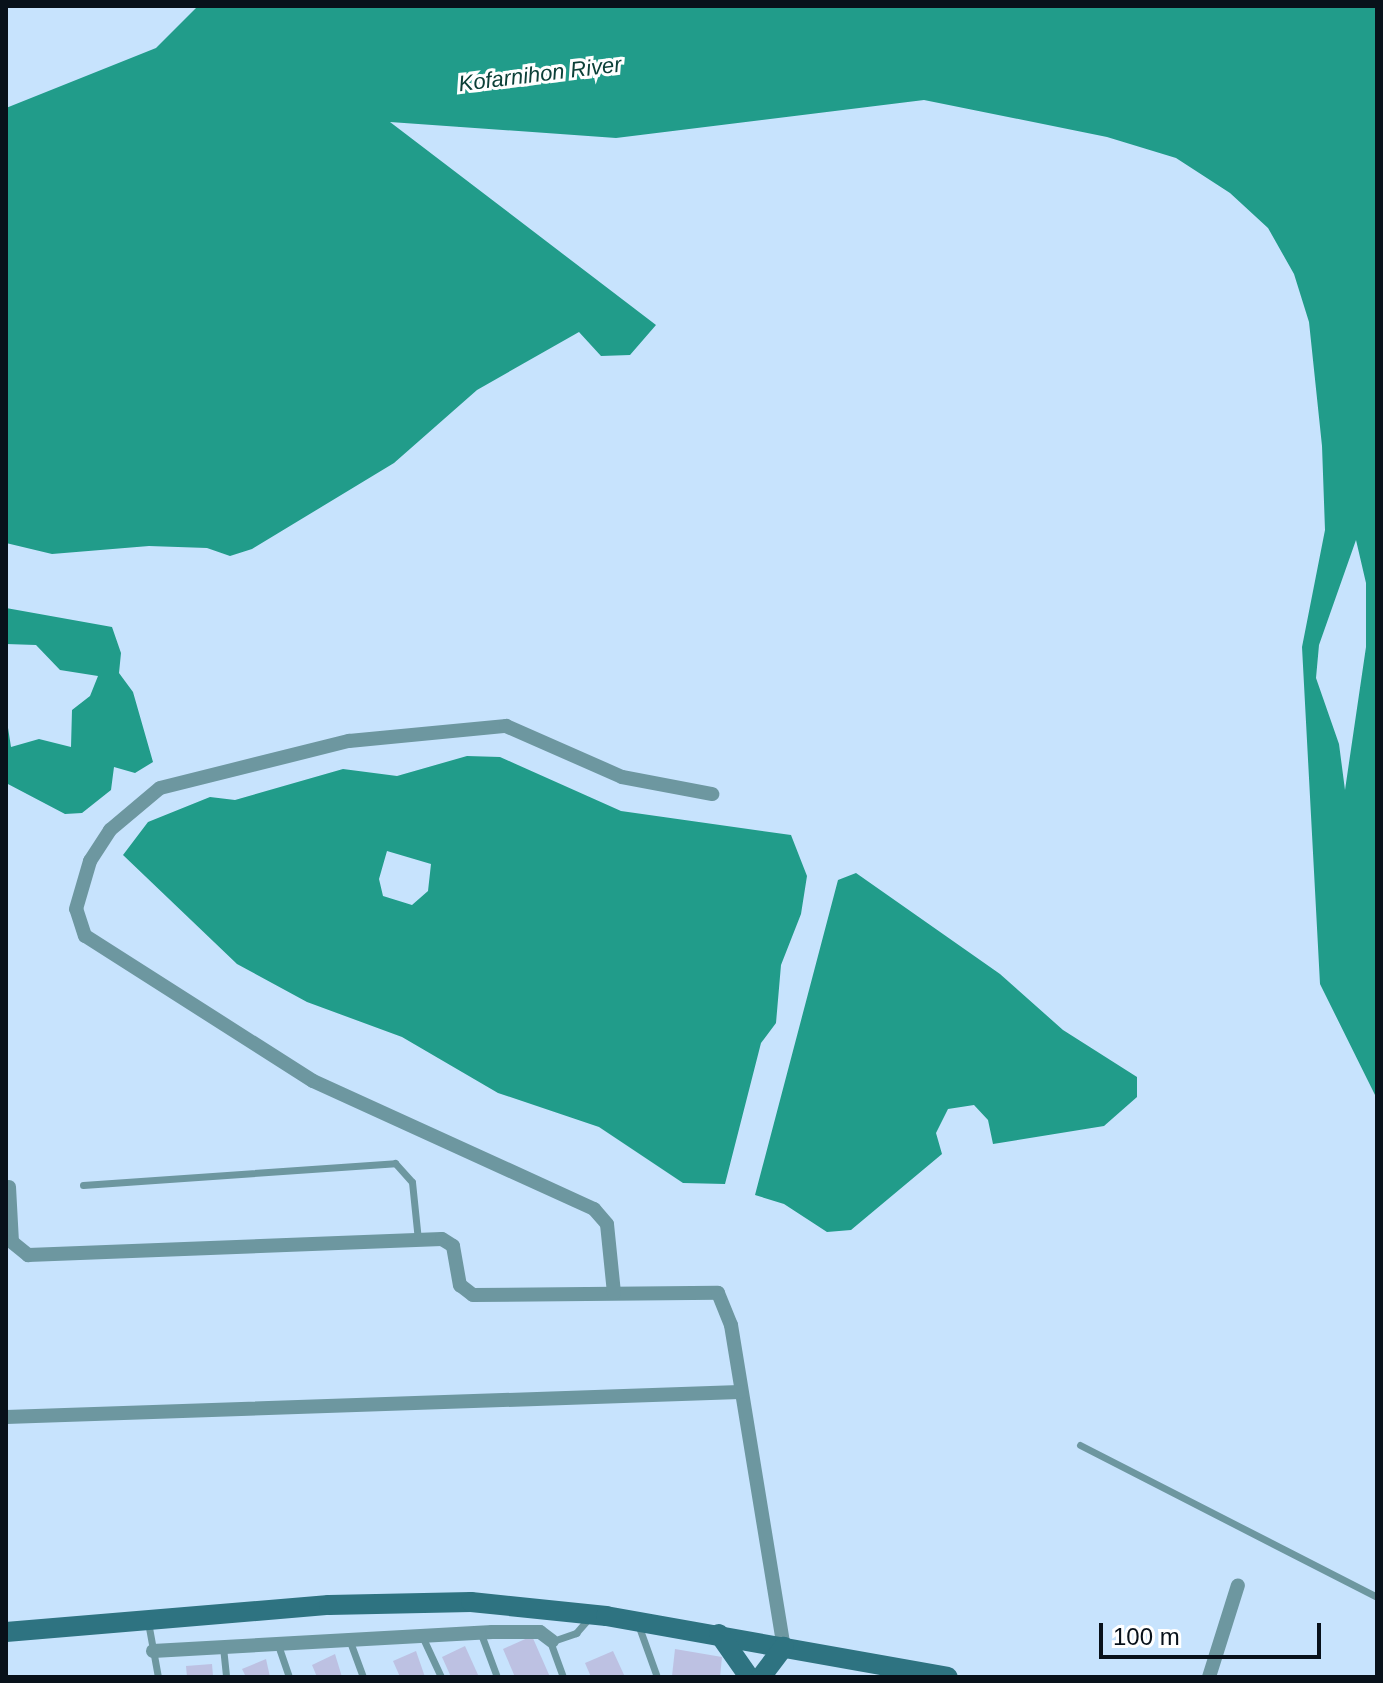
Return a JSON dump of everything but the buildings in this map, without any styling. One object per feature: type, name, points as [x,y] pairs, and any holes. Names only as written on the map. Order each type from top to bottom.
[{"type":"main road","points":[[6,1632],[148,1619],[471,1602],[637,1621],[719,1634],[893,1671],[948,1677]]},
{"type":"main road","points":[[719,1634],[749,1677]]},
{"type":"main road","points":[[761,1677],[784,1647]]},
{"type":"street","points":[[614,1293],[607,1224],[594,1209],[313,1081],[85,936],[76,909],[90,861],[110,830],[160,788],[349,741],[506,726],[622,777],[712,794]]},
{"type":"street","points":[[9,1187],[12,1242],[28,1255],[418,1240],[453,1246],[460,1285],[473,1295],[710,1291],[724,1297],[784,1647]]},
{"type":"street","points":[[6,1417],[740,1392]]},
{"type":"street","points":[[1209,1677],[1238,1585]]},
{"type":"street","points":[[153,1651],[480,1632],[540,1632],[552,1641]]},
{"type":"lane","points":[[83,1185],[395,1163],[412,1182],[418,1240]]},
{"type":"lane","points":[[1080,1445],[1377,1597]]},
{"type":"lane","points":[[563,1677],[552,1641],[581,1629],[591,1614]]},
{"type":"lane","points":[[148,1619],[158,1677]]},
{"type":"lane","points":[[637,1621],[657,1677]]},
{"type":"lane","points":[[480,1632],[497,1677]]},
{"type":"lane","points":[[422,1636],[441,1677]]},
{"type":"lane","points":[[349,1639],[363,1677]]},
{"type":"lane","points":[[277,1643],[289,1677]]},
{"type":"lane","points":[[223,1646],[226,1677]]},
{"type":"water","name":"Kofarnihon River","points":[[198,6],[1377,6],[1377,1099],[1320,984],[1302,647],[1325,530],[1322,446],[1309,322],[1294,274],[1268,228],[1230,193],[1176,158],[1107,137],[924,100],[616,138],[390,122],[656,325],[630,355],[601,356],[579,332],[477,390],[394,463],[252,549],[230,556],[207,548],[149,546],[52,554],[6,543],[6,108],[156,48]],"holes":[[[1356,540],[1366,583],[1366,647],[1345,790],[1339,744],[1316,678],[1319,645]]]},
{"type":"water","points":[[6,608],[112,627],[121,653],[119,673],[133,692],[153,762],[135,773],[114,767],[111,790],[82,813],[65,814],[6,783],[6,715],[11,747],[39,739],[71,747],[72,710],[90,696],[98,676],[60,670],[36,645],[6,644]]},
{"type":"water","points":[[467,756],[500,757],[621,811],[791,835],[807,876],[801,914],[781,965],[776,1023],[761,1043],[725,1184],[683,1183],[599,1127],[498,1093],[402,1037],[307,1002],[237,964],[123,855],[148,822],[210,797],[235,800],[343,769],[397,776]],"holes":[[[387,851],[431,864],[428,891],[412,905],[383,896],[379,879]]]},
{"type":"water","points":[[856,873],[1000,974],[1063,1030],[1137,1077],[1137,1097],[1104,1126],[993,1144],[988,1120],[974,1105],[948,1109],[936,1133],[942,1154],[851,1230],[827,1232],[784,1204],[755,1195],[838,880]]}]
